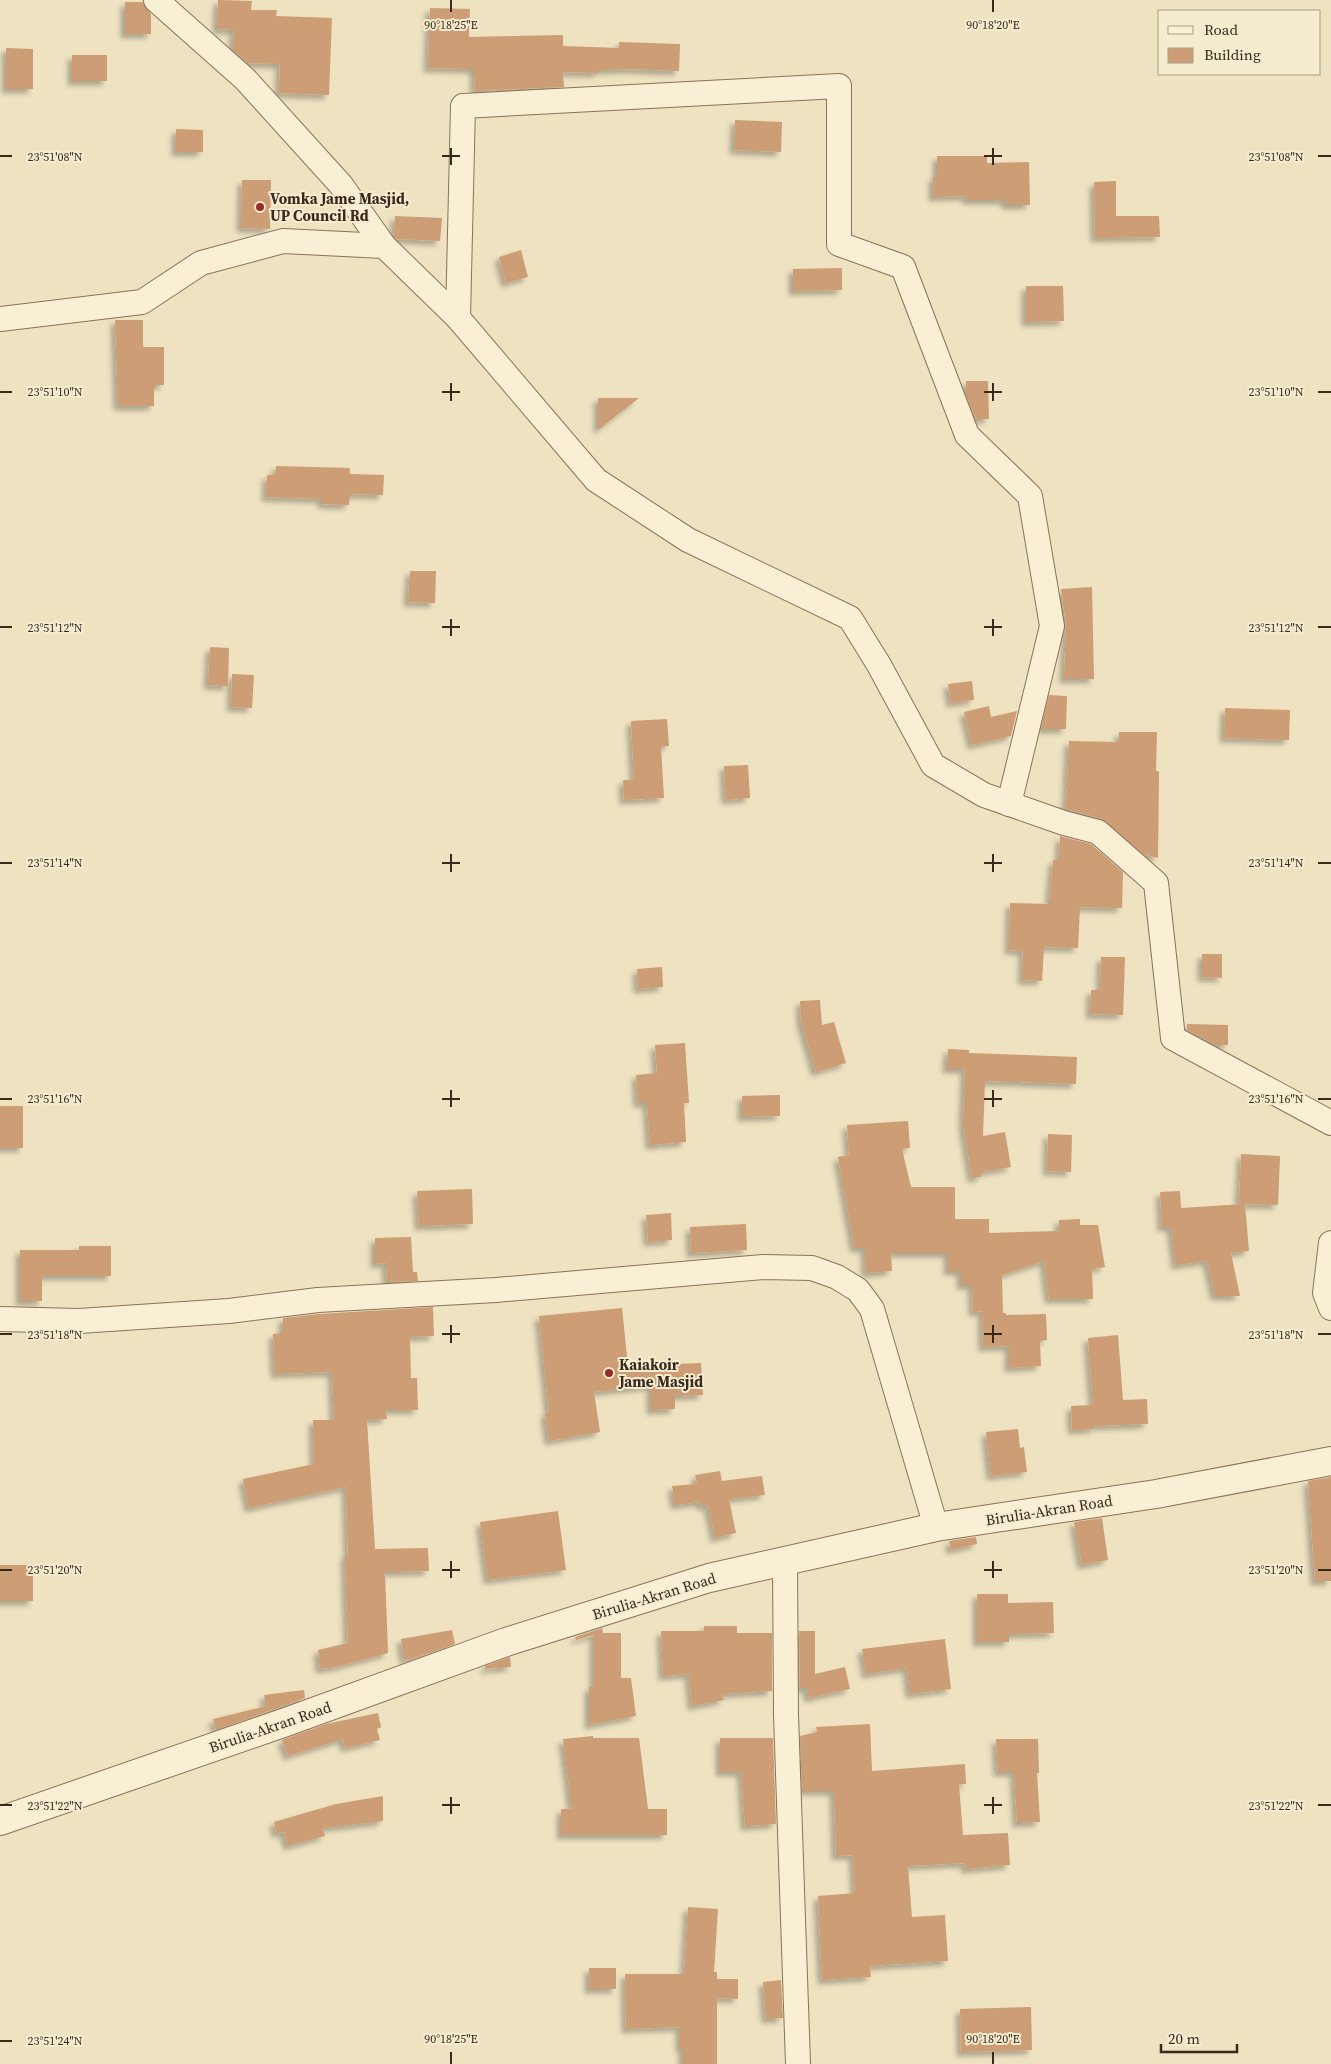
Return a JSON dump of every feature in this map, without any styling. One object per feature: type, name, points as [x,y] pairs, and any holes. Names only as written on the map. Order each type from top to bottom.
[{"type":"street","points":[[156,0],[246,79],[341,185],[384,246],[458,318],[596,480],[688,540],[850,618],[879,665],[933,765],[984,795],[1064,823],[1098,832],[1156,883],[1173,1038],[1331,1123]]},
{"type":"street","points":[[458,318],[463,106],[839,86],[839,244],[903,267],[967,435],[1030,496],[1052,626],[1009,804]]},
{"type":"street","points":[[0,319],[142,302],[201,264],[283,241],[384,246]]},
{"type":"street","points":[[1331,1243],[1325,1293],[1331,1308]]},
{"type":"street","points":[[0,1319],[79,1320],[229,1311],[318,1300],[496,1290],[763,1267],[812,1268],[838,1277],[858,1290],[872,1309],[936,1527]]},
{"type":"street","name":"Birulia-Akran Road","points":[[0,1821],[277,1725],[506,1642],[709,1578],[936,1527],[1156,1494],[1331,1461]]},
{"type":"street","points":[[785,1560],[786,1715],[798,2064]]},
{"type":"building","points":[[218,0],[252,1],[251,10],[277,10],[276,16],[332,18],[329,95],[279,93],[280,64],[248,63],[233,50],[234,30],[217,29]]},
{"type":"building","points":[[125,2],[143,2],[151,14],[151,34],[125,34]]},
{"type":"building","points":[[430,8],[470,9],[469,37],[563,35],[563,46],[619,48],[619,42],[680,44],[679,71],[632,69],[598,70],[598,73],[563,72],[564,87],[475,91],[474,69],[428,68]]},
{"type":"building","points":[[6,48],[33,49],[33,89],[6,89]]},
{"type":"building","points":[[72,55],[107,55],[107,81],[72,81]]},
{"type":"building","points":[[735,120],[782,122],[781,152],[734,150]]},
{"type":"building","points":[[176,129],[203,130],[203,152],[176,152]]},
{"type":"building","points":[[937,156],[987,156],[987,163],[1029,162],[1030,205],[1006,205],[1006,200],[967,200],[966,196],[933,197],[933,177],[937,177]]},
{"type":"building","name":"Vomka Jame Masjid, UP Council Rd","points":[[242,180],[271,180],[270,229],[241,228]]},
{"type":"building","points":[[1116,181],[1116,216],[1159,216],[1160,237],[1095,238],[1094,182]]},
{"type":"building","points":[[395,216],[442,218],[440,241],[396,239],[394,237]]},
{"type":"building","points":[[521,250],[528,277],[506,283],[499,257]]},
{"type":"building","points":[[842,268],[842,290],[793,291],[793,269]]},
{"type":"building","points":[[1026,286],[1063,286],[1064,321],[1026,322]]},
{"type":"building","points":[[115,320],[143,320],[143,347],[164,347],[164,385],[154,385],[154,406],[118,406]]},
{"type":"building","points":[[966,381],[988,381],[989,419],[976,419],[966,395]]},
{"type":"building","points":[[598,398],[639,398],[598,430]]},
{"type":"building","points":[[276,466],[350,468],[350,474],[384,475],[383,495],[350,494],[349,505],[322,504],[322,499],[266,497],[267,475],[275,475]]},
{"type":"building","points":[[410,571],[436,571],[435,603],[408,602]]},
{"type":"building","points":[[1092,587],[1094,679],[1064,679],[1066,624],[1061,589]]},
{"type":"building","points":[[210,647],[229,648],[228,686],[208,685]]},
{"type":"building","points":[[232,674],[254,675],[252,708],[231,707]]},
{"type":"building","points":[[972,681],[974,700],[951,703],[948,684]]},
{"type":"building","points":[[1049,695],[1067,696],[1066,729],[1041,729]]},
{"type":"building","points":[[989,706],[991,717],[1017,711],[1011,736],[972,745],[964,712]]},
{"type":"building","points":[[1225,708],[1290,710],[1289,740],[1224,738]]},
{"type":"building","points":[[667,719],[669,746],[661,747],[664,798],[624,800],[623,780],[634,780],[631,721]]},
{"type":"building","points":[[1119,732],[1157,732],[1156,771],[1159,771],[1158,858],[1143,854],[1102,819],[1066,809],[1069,741],[1119,742]]},
{"type":"building","points":[[748,765],[750,798],[726,800],[724,766]]},
{"type":"building","points":[[1060,836],[1091,844],[1123,872],[1122,908],[1080,907],[1078,948],[1044,947],[1042,981],[1022,980],[1023,951],[1009,950],[1010,903],[1049,904],[1053,860],[1059,860]]},
{"type":"building","points":[[1202,954],[1222,954],[1222,978],[1202,977]]},
{"type":"building","points":[[1101,957],[1125,957],[1123,1015],[1090,1014],[1091,990],[1100,990]]},
{"type":"building","points":[[662,967],[663,987],[638,989],[637,969]]},
{"type":"building","points":[[820,1000],[822,1025],[834,1022],[846,1063],[816,1072],[801,1021],[800,1001]]},
{"type":"building","points":[[1187,1024],[1228,1025],[1228,1045],[1215,1045],[1187,1030]]},
{"type":"building","points":[[685,1043],[689,1103],[684,1103],[686,1142],[650,1145],[647,1103],[638,1103],[636,1075],[657,1073],[655,1045]]},
{"type":"building","points":[[948,1049],[969,1050],[969,1053],[1077,1057],[1076,1084],[985,1081],[983,1136],[1005,1132],[1011,1167],[982,1172],[981,1177],[972,1178],[963,1125],[965,1069],[947,1069]]},
{"type":"building","points":[[780,1095],[780,1116],[742,1117],[742,1096]]},
{"type":"building","points":[[0,1106],[23,1106],[23,1148],[0,1148]]},
{"type":"building","points":[[908,1121],[910,1148],[902,1149],[911,1187],[955,1187],[955,1219],[989,1219],[989,1233],[1059,1231],[1059,1220],[1080,1219],[1080,1225],[1098,1225],[1105,1267],[1092,1269],[1093,1299],[1049,1299],[1044,1261],[1002,1275],[1003,1313],[1006,1313],[1006,1315],[1046,1314],[1047,1340],[1040,1341],[1041,1366],[1009,1368],[1009,1346],[983,1347],[982,1311],[973,1312],[972,1285],[961,1285],[961,1271],[948,1271],[948,1253],[891,1253],[892,1271],[866,1273],[865,1248],[855,1248],[854,1245],[838,1157],[849,1155],[847,1125]]},
{"type":"building","points":[[1048,1134],[1072,1135],[1071,1172],[1047,1171]]},
{"type":"building","points":[[1241,1154],[1280,1156],[1278,1205],[1245,1204],[1249,1251],[1231,1253],[1240,1296],[1215,1296],[1207,1261],[1176,1265],[1171,1227],[1162,1227],[1160,1192],[1180,1191],[1181,1208],[1244,1204],[1239,1204]]},
{"type":"building","points":[[472,1189],[473,1224],[419,1226],[417,1191]]},
{"type":"building","points":[[671,1213],[672,1240],[648,1242],[646,1215]]},
{"type":"building","points":[[746,1224],[747,1250],[691,1253],[690,1227]]},
{"type":"building","points":[[411,1237],[413,1272],[417,1272],[418,1281],[387,1282],[386,1263],[375,1264],[375,1238]]},
{"type":"building","points":[[79,1246],[111,1246],[111,1276],[42,1276],[42,1301],[20,1301],[20,1250],[79,1250]]},
{"type":"building","points":[[433,1307],[434,1336],[410,1337],[411,1378],[417,1378],[418,1410],[386,1410],[387,1419],[367,1420],[375,1549],[428,1548],[429,1571],[385,1572],[388,1653],[336,1667],[320,1669],[318,1650],[348,1643],[345,1555],[348,1555],[346,1487],[249,1508],[243,1479],[314,1464],[313,1420],[334,1420],[332,1372],[275,1374],[273,1334],[283,1333],[283,1318]]},
{"type":"building","points":[[622,1308],[628,1366],[701,1363],[703,1395],[675,1396],[675,1409],[651,1410],[651,1386],[594,1392],[600,1432],[549,1441],[545,1413],[549,1412],[539,1316]]},
{"type":"building","points":[[1118,1335],[1123,1400],[1147,1399],[1148,1424],[1094,1426],[1094,1429],[1072,1430],[1071,1406],[1093,1405],[1088,1338]]},
{"type":"building","points":[[1018,1429],[1020,1448],[1024,1447],[1027,1472],[991,1476],[986,1432]]},
{"type":"building","points":[[720,1471],[722,1481],[762,1476],[765,1495],[729,1499],[736,1533],[715,1538],[708,1505],[701,1506],[700,1502],[675,1505],[672,1486],[697,1484],[695,1475]]},
{"type":"building","points":[[1331,1477],[1331,1581],[1315,1581],[1308,1481]]},
{"type":"building","points":[[558,1511],[566,1570],[488,1580],[480,1522]]},
{"type":"building","points":[[1102,1518],[1108,1560],[1082,1565],[1074,1522]]},
{"type":"building","points":[[976,1537],[977,1544],[951,1550],[949,1541]]},
{"type":"building","points":[[0,1565],[33,1565],[33,1601],[0,1601]]},
{"type":"building","points":[[977,1594],[1008,1594],[1008,1603],[1053,1602],[1054,1633],[1009,1634],[1009,1642],[977,1642]]},
{"type":"building","points":[[704,1626],[737,1626],[737,1633],[772,1633],[772,1691],[722,1694],[724,1700],[692,1706],[689,1674],[663,1676],[661,1631],[704,1631]]},
{"type":"building","points":[[602,1628],[603,1633],[621,1633],[621,1678],[631,1678],[636,1716],[589,1725],[589,1687],[594,1687],[594,1635],[576,1640],[575,1637]]},
{"type":"building","points":[[452,1630],[455,1644],[404,1660],[401,1639]]},
{"type":"building","points":[[799,1631],[815,1631],[815,1674],[845,1667],[850,1689],[809,1698],[807,1688],[800,1688]]},
{"type":"building","points":[[945,1639],[951,1689],[910,1694],[907,1668],[866,1674],[862,1649]]},
{"type":"building","points":[[510,1657],[511,1667],[485,1669],[485,1666]]},
{"type":"building","points":[[304,1690],[305,1698],[216,1730],[213,1719],[266,1706],[264,1695]]},
{"type":"building","points":[[378,1713],[381,1727],[377,1729],[380,1740],[345,1748],[343,1739],[288,1756],[282,1740],[326,1724]]},
{"type":"building","points":[[870,1724],[872,1771],[965,1764],[966,1784],[959,1784],[963,1835],[1008,1833],[1010,1865],[966,1869],[965,1863],[908,1866],[912,1917],[945,1915],[948,1961],[870,1966],[871,1977],[822,1980],[818,1896],[855,1893],[853,1855],[836,1856],[834,1791],[802,1791],[800,1736],[817,1732],[816,1727]]},
{"type":"building","points":[[593,1736],[593,1738],[639,1738],[648,1809],[667,1809],[667,1835],[561,1835],[561,1809],[572,1809],[563,1739]]},
{"type":"building","points":[[720,1738],[773,1738],[776,1824],[745,1826],[741,1772],[720,1772]]},
{"type":"building","points":[[996,1739],[1038,1739],[1039,1773],[1037,1773],[1040,1822],[1017,1823],[1014,1772],[998,1772]]},
{"type":"building","points":[[383,1796],[383,1821],[323,1828],[325,1836],[288,1846],[284,1832],[276,1833],[274,1822],[336,1804]]},
{"type":"building","points":[[688,1907],[718,1909],[714,1972],[717,1972],[717,1979],[738,1979],[738,1999],[717,1998],[717,2064],[683,2064],[683,2048],[680,2048],[680,2027],[626,2029],[625,1974],[684,1974]]},
{"type":"building","points":[[589,1968],[616,1968],[616,1989],[589,1989]]},
{"type":"building","points":[[781,1980],[783,2018],[766,2019],[763,1982]]},
{"type":"building","points":[[1031,2007],[1032,2050],[961,2052],[960,2009]]},
{"type":"place","name":"Vomka Jame Masjid, UP Council Rd","points":[[260,207]]},
{"type":"place","name":"Kaiakoir Jame Masjid","points":[[609,1373]]}]
